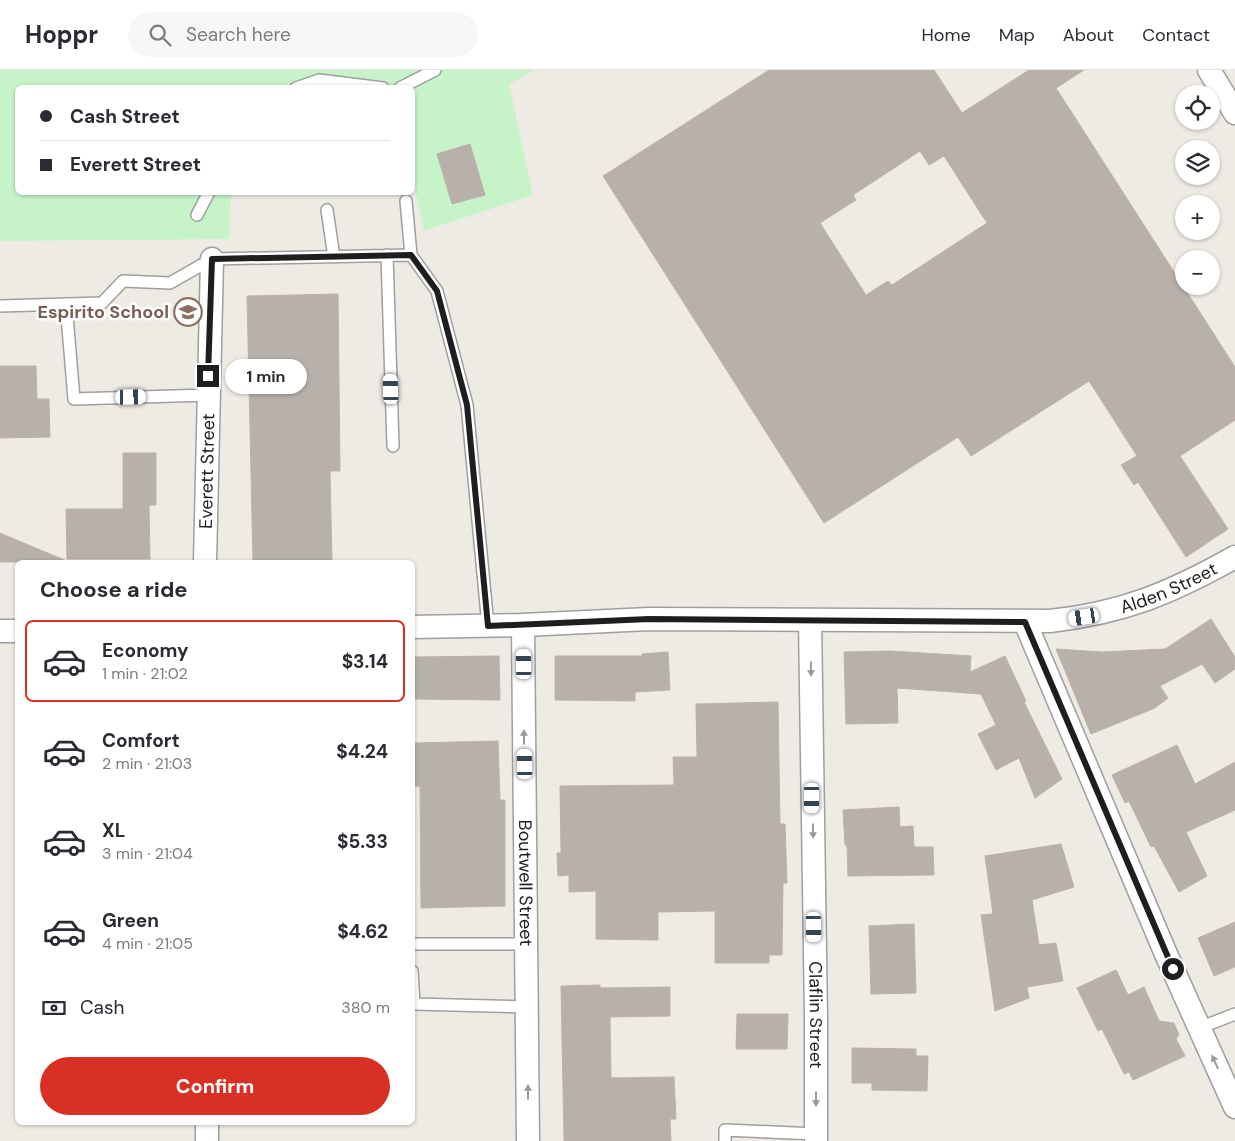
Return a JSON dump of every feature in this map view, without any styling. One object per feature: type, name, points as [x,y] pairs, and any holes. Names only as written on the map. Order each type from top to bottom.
[{"type":"street","points":[[1209,70],[1235,113]]},
{"type":"street","name":"Everett Street","points":[[204,560],[212,259]]},
{"type":"street","name":"Alden Street","points":[[415,627],[523,625],[649,619],[1050,621],[1088,616],[1136,604],[1191,581],[1235,557]]},
{"type":"street","name":"Claflin Street","points":[[810,620],[816,1137]]},
{"type":"street","points":[[1025,622],[1166,954],[1235,1106]]},
{"type":"street","name":"Boutwell Street","points":[[523,625],[528,1141]]},
{"type":"street","points":[[0,631],[15,631]]},
{"type":"street","points":[[207,1125],[208,1141]]},
{"type":"lane","points":[[406,85],[435,70]]},
{"type":"lane","points":[[305,85],[319,80],[359,85]]},
{"type":"lane","points":[[197,215],[207,195]]},
{"type":"lane","points":[[406,201],[411,255],[437,291],[467,405],[488,626]]},
{"type":"lane","points":[[328,210],[334,257]]},
{"type":"lane","points":[[0,306],[102,303],[123,281],[170,283],[212,259],[411,255]]},
{"type":"lane","points":[[387,256],[393,446]]},
{"type":"lane","points":[[66,304],[74,399],[208,395]]},
{"type":"lane","points":[[415,944],[527,944]]},
{"type":"lane","points":[[415,1004],[527,1007]]},
{"type":"lane","points":[[1199,1028],[1235,1014]]},
{"type":"lane","points":[[724,1141],[725,1130],[816,1137]]},
{"type":"green space","points":[[0,70],[535,70],[509,84],[533,195],[424,231],[415,190],[415,85],[15,85],[15,195],[231,195],[229,239],[0,241]]},
{"type":"building","points":[[769,70],[934,70],[962,113],[1029,70],[1084,70],[1056,88],[1175,273],[1175,295],[1189,295],[1235,367],[1235,420],[1180,456],[1228,529],[1186,557],[1138,482],[1134,485],[1121,465],[1137,456],[1089,381],[971,456],[958,437],[824,523],[603,176]],"holes":[[[920,151],[929,165],[944,156],[987,223],[892,285],[888,281],[866,295],[820,223],[856,200],[853,195]]]},
{"type":"building","points":[[470,144],[485,195],[452,204],[437,154]]},
{"type":"building","points":[[338,294],[340,471],[330,471],[332,560],[253,560],[247,296]]},
{"type":"building","points":[[0,366],[36,366],[37,399],[49,399],[50,437],[0,438]]},
{"type":"building","points":[[123,453],[156,453],[156,505],[149,505],[150,559],[67,559],[66,509],[123,509]]},
{"type":"building","points":[[0,533],[64,560],[15,560],[15,562],[0,562]]},
{"type":"building","points":[[1211,619],[1235,657],[1235,669],[1215,683],[1202,664],[1160,686],[1168,698],[1155,708],[1091,734],[1056,649],[1102,652],[1165,649]]},
{"type":"building","points":[[890,651],[971,656],[970,672],[1005,656],[1026,701],[1024,702],[1062,779],[1035,798],[1019,758],[996,770],[978,734],[996,725],[981,694],[897,688],[898,723],[846,724],[844,652]]},
{"type":"building","points":[[668,652],[670,690],[635,692],[635,701],[555,700],[555,656],[642,656],[642,654]]},
{"type":"building","points":[[499,656],[500,700],[415,699],[415,657]]},
{"type":"building","points":[[778,702],[780,824],[785,824],[787,883],[783,883],[782,955],[769,955],[769,963],[715,963],[715,911],[658,912],[658,940],[596,939],[596,891],[569,892],[569,875],[558,876],[557,853],[561,853],[560,786],[674,785],[673,757],[697,757],[696,704]]},
{"type":"building","points":[[498,741],[500,800],[505,800],[505,906],[421,908],[420,786],[415,786],[415,743]]},
{"type":"building","points":[[1177,745],[1195,784],[1235,762],[1235,810],[1186,832],[1207,876],[1179,892],[1154,846],[1151,847],[1129,801],[1125,803],[1112,775]]},
{"type":"building","points":[[899,807],[900,827],[913,826],[914,847],[933,847],[934,875],[848,876],[843,810]]},
{"type":"building","points":[[1061,844],[1074,887],[1032,900],[1039,945],[1056,943],[1063,981],[1027,987],[1029,998],[995,1011],[981,915],[993,914],[985,856]]},
{"type":"building","points":[[1235,922],[1235,967],[1214,976],[1198,938]]},
{"type":"building","points":[[914,924],[916,993],[871,994],[869,926]]},
{"type":"building","points":[[1116,970],[1128,995],[1144,987],[1159,1021],[1174,1023],[1179,1035],[1176,1039],[1185,1056],[1133,1080],[1129,1072],[1124,1074],[1102,1029],[1098,1031],[1077,988]]},
{"type":"building","points":[[600,985],[600,988],[670,987],[670,1016],[610,1017],[611,1078],[674,1077],[676,1119],[670,1119],[671,1141],[564,1141],[561,986]]},
{"type":"building","points":[[737,1014],[788,1014],[787,1049],[736,1049]]},
{"type":"building","points":[[852,1048],[916,1049],[916,1056],[928,1056],[927,1091],[872,1090],[872,1083],[852,1083]]},
{"type":"place","name":"Espirito School","points":[[188,312]]},
{"type":"route","points":[[208,376],[212,259],[411,255],[437,291],[467,405],[488,626],[649,619],[1025,622],[1173,969]]}]
